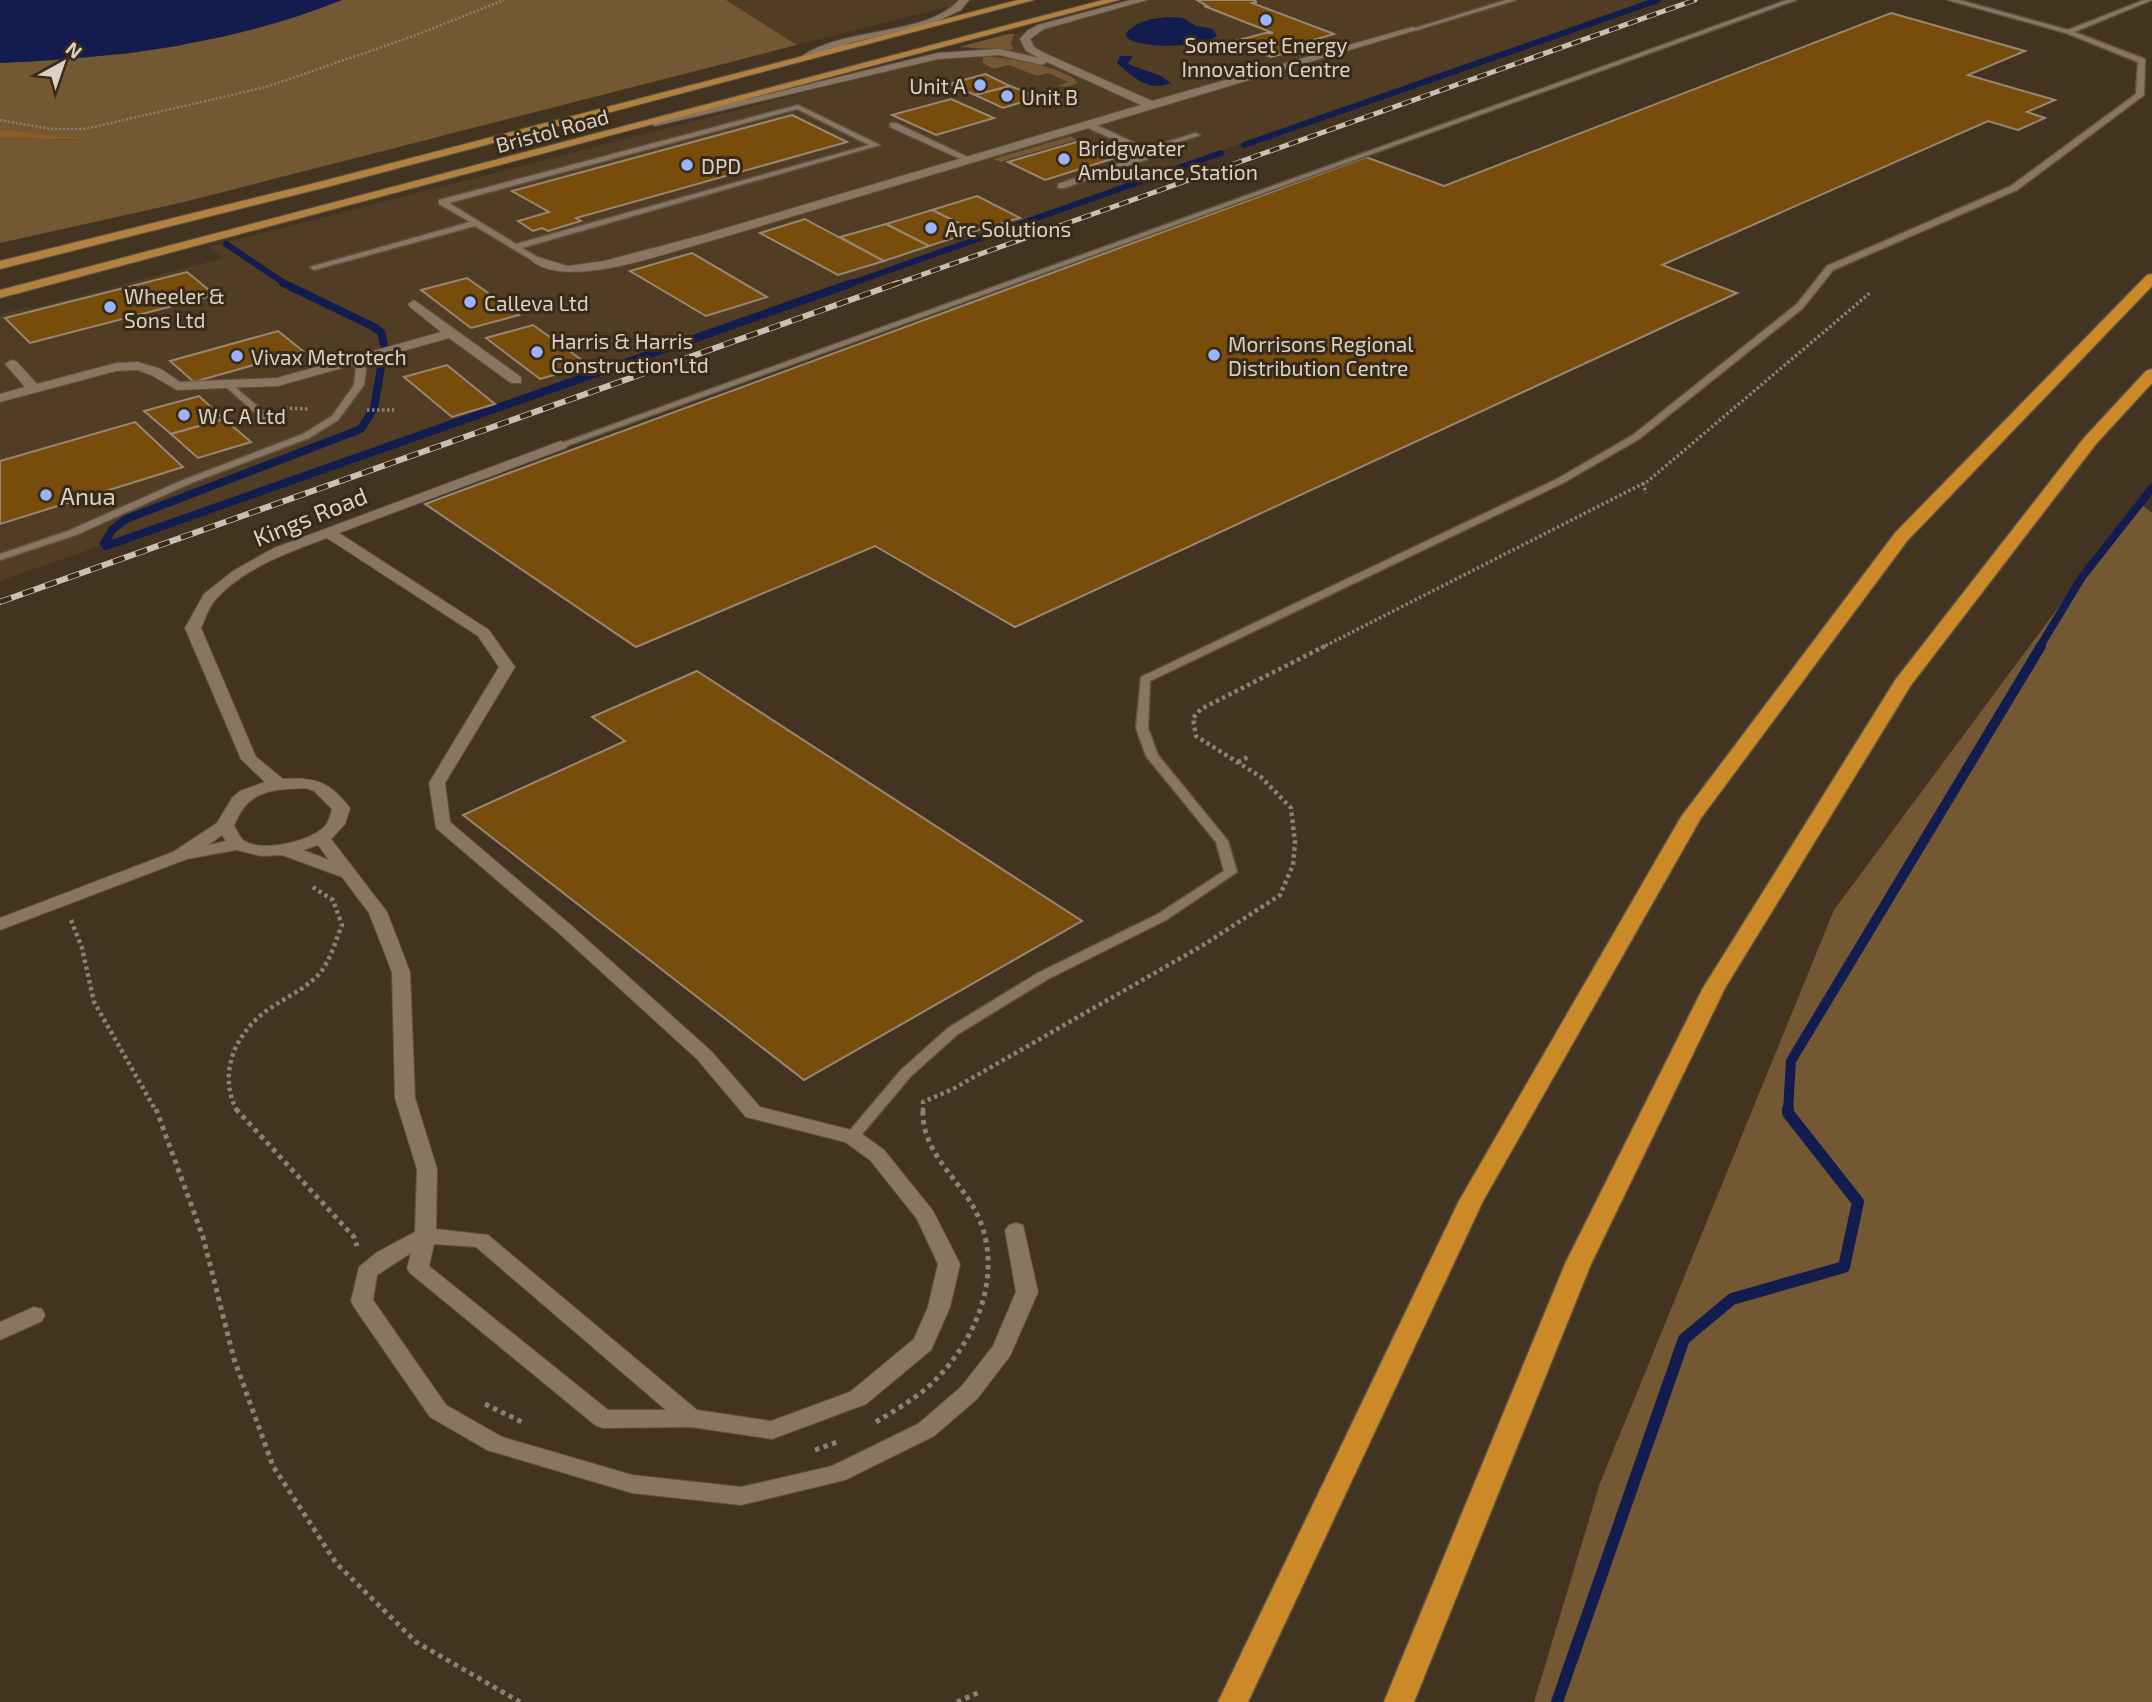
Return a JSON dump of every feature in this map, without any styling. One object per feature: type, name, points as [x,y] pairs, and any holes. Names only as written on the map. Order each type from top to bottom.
[{"type":"highway","points":[[1233,1702],[1471,1200],[1691,817],[1901,537],[2152,278]]},
{"type":"highway","points":[[1399,1702],[1578,1264],[1714,988],[1903,683],[2090,442],[2152,374]]},
{"type":"main road","name":"Bristol Road","points":[[0,265],[403,164],[1029,0]]},
{"type":"main road","name":"Bristol Road","points":[[0,294],[1114,0]]},
{"type":"street","points":[[806,57],[845,41],[943,16],[959,8],[964,0]]},
{"type":"street","points":[[1142,0],[1066,20],[1030,33],[1025,39],[1030,49],[1069,70],[1150,106]]},
{"type":"street","points":[[538,261],[568,270],[606,265],[1415,29]]},
{"type":"street","points":[[632,128],[938,56],[999,52],[1069,70]]},
{"type":"street","points":[[414,304],[516,380]]},
{"type":"street","points":[[0,398],[116,367],[138,366],[156,372],[177,386],[278,382],[451,333]]},
{"type":"street","points":[[11,364],[34,389]]},
{"type":"street","name":"Kings Road","points":[[279,785],[248,759],[193,628],[209,597],[238,574],[279,551],[561,445]]},
{"type":"street","points":[[321,838],[378,912],[401,972],[405,1098],[427,1169],[425,1236],[418,1268],[603,1419],[691,1418],[772,1430],[858,1398],[923,1344],[939,1307],[949,1264],[926,1216],[877,1155],[852,1137],[753,1112],[704,1055],[567,931],[442,824],[437,783],[507,667],[484,633],[329,533]]},
{"type":"street","points":[[179,856],[225,826],[230,809],[242,795],[248,759]]},
{"type":"street","points":[[0,924],[179,856],[239,844],[262,851],[286,850],[321,838],[336,825],[341,808],[320,787],[307,783],[279,785],[242,795]]},
{"type":"street","points":[[225,826],[239,844]]},
{"type":"street","points":[[286,850],[346,873]]},
{"type":"street","points":[[691,1418],[481,1240],[425,1236],[384,1258],[367,1272],[362,1301],[438,1411],[495,1444],[632,1484],[741,1496],[837,1474],[926,1430],[970,1393],[1002,1350],[1027,1292],[1016,1230]]},
{"type":"street","points":[[0,1332],[34,1315]]},
{"type":"lane","points":[[1415,29],[1513,0]]},
{"type":"lane","points":[[561,445],[1793,0]]},
{"type":"lane","points":[[852,1137],[906,1073],[953,1031],[1043,976],[1162,917],[1231,872],[1222,841],[1152,756],[1142,728],[1145,679],[1571,475],[1636,437],[1800,306],[1830,268],[2014,188],[2140,95],[2142,61],[2068,33],[1951,0]]},
{"type":"lane","points":[[2068,33],[2150,0]]},
{"type":"lane","points":[[515,247],[876,145],[798,107],[442,202],[477,223],[515,247],[538,261]]},
{"type":"lane","points":[[893,125],[970,160]]},
{"type":"lane","points":[[1089,125],[1145,151],[1196,135]]},
{"type":"lane","points":[[1061,186],[1141,159],[1145,157],[1145,151]]},
{"type":"lane","points":[[314,267],[477,223]]},
{"type":"lane","points":[[0,556],[72,533],[186,482],[306,436],[335,418],[359,385],[361,369],[355,360]]},
{"type":"lane","points":[[229,385],[266,418]]},
{"type":"path","points":[[0,120],[51,129],[85,129],[266,87],[411,37],[504,0]]},
{"type":"path","points":[[866,1427],[898,1411],[955,1360],[981,1315],[989,1285],[989,1248],[976,1213],[950,1171],[932,1150],[923,1126],[923,1101],[953,1089],[1205,944],[1280,895],[1293,865],[1295,842],[1291,808],[1261,777],[1196,736],[1193,718],[1201,709],[1643,483],[1871,292]]},
{"type":"path","points":[[359,410],[394,410]]},
{"type":"path","points":[[1643,483],[1646,493]]},
{"type":"path","points":[[1238,762],[1250,756]]},
{"type":"path","points":[[306,883],[333,900],[342,925],[330,955],[317,977],[261,1015],[247,1031],[229,1060],[229,1095],[239,1115],[260,1139],[354,1237],[358,1247],[352,1253]]},
{"type":"path","points":[[55,902],[74,924],[94,1002],[156,1110],[198,1224],[234,1359],[272,1466],[336,1563],[416,1642],[520,1702]]},
{"type":"path","points":[[58,922],[81,913]]},
{"type":"path","points":[[483,1404],[533,1427]]},
{"type":"path","points":[[806,1453],[844,1439]]},
{"type":"path","points":[[957,1702],[980,1692]]},
{"type":"shaded area","points":[[0,0],[342,0],[259,28],[174,46],[87,57],[0,63]]},
{"type":"shaded area","points":[[342,0],[726,0],[797,45],[184,202],[0,243],[0,138],[83,140],[0,129],[0,63],[125,54],[178,46]]},
{"type":"shaded area","points":[[726,0],[975,0],[797,45]]},
{"type":"shaded area","points":[[1148,0],[1649,0],[0,581],[0,315],[224,258],[209,247],[972,49],[1022,32]]},
{"type":"shaded area","points":[[1169,17],[1183,18],[1196,26],[1213,29],[1217,36],[1198,43],[1172,46],[1146,44],[1127,38],[1126,33],[1140,23]]},
{"type":"shaded area","points":[[1014,34],[1011,43],[1013,49],[1010,50],[959,47]]},
{"type":"shaded area","points":[[983,56],[1006,58],[1048,68],[1071,77],[1078,83],[1067,87],[1058,86],[1068,82],[1048,73],[1037,76],[1009,65],[994,69],[983,63]]},
{"type":"shaded area","points":[[1120,56],[1133,56],[1128,63],[1130,65],[1161,76],[1171,83],[1155,86],[1141,82],[1117,63]]},
{"type":"shaded area","points":[[0,129],[92,140],[0,138]]},
{"type":"shaded area","points":[[1071,136],[1076,140],[1000,162],[993,159]]},
{"type":"shaded area","points":[[2137,501],[2152,513],[2152,1702],[1534,1702],[1600,1483],[1834,910]]},
{"type":"building","name":"Somerset Energy Innovation Centre","points":[[1197,0],[1255,0],[1256,2],[1252,3],[1334,34],[1301,44],[1287,41],[1305,48],[1271,57],[1261,53],[1267,52],[1239,40],[1273,33],[1204,6],[1207,6]]},
{"type":"building","name":"Morrisons Regional Distribution Centre","points":[[1891,13],[2025,51],[1968,75],[2055,100],[2027,112],[2045,118],[2018,130],[1988,121],[1662,265],[1737,293],[1015,627],[875,546],[636,647],[425,504],[1366,157],[1444,186]]},
{"type":"building","name":"Unit A","points":[[985,74],[1010,86],[975,95],[949,84]]},
{"type":"building","name":"Unit B","points":[[1010,86],[1039,97],[1003,108],[975,95]]},
{"type":"building","points":[[951,99],[994,118],[936,135],[892,115]]},
{"type":"building","name":"DPD","points":[[792,115],[847,142],[576,218],[581,221],[548,231],[542,228],[533,231],[518,221],[549,212],[512,191]]},
{"type":"building","name":"Bridgwater Ambulance Station","points":[[1083,140],[1094,145],[1103,142],[1117,148],[1109,151],[1121,156],[1045,180],[1008,162]]},
{"type":"building","points":[[977,196],[1020,218],[975,231],[932,210]]},
{"type":"building","name":"Arc Solutions","points":[[932,210],[975,231],[929,246],[886,224]]},
{"type":"building","points":[[805,219],[884,261],[838,275],[760,233]]},
{"type":"building","points":[[886,224],[929,246],[884,261],[840,237]]},
{"type":"building","points":[[692,253],[767,297],[706,316],[630,271]]},
{"type":"building","name":"Wheeler & Sons Ltd","points":[[187,272],[215,295],[30,343],[5,318]]},
{"type":"building","name":"Calleva Ltd","points":[[467,278],[519,315],[471,328],[421,290]]},
{"type":"building","name":"Harris & Harris Construction Ltd","points":[[533,325],[589,365],[540,379],[486,338]]},
{"type":"building","name":"Vivax Metrotech","points":[[278,331],[303,351],[194,382],[170,361]]},
{"type":"building","points":[[447,365],[495,404],[452,417],[404,377]]},
{"type":"building","name":"W C A Ltd","points":[[199,396],[224,419],[171,434],[144,411]]},
{"type":"building","points":[[224,419],[251,442],[198,458],[171,434]]},
{"type":"building","name":"Anua","points":[[135,422],[183,467],[0,524],[0,461]]},
{"type":"building","points":[[697,671],[1082,921],[804,1080],[463,815],[625,741],[592,717]]},
{"type":"waterway","points":[[1244,145],[1658,0]]},
{"type":"waterway","points":[[847,285],[1221,153]]},
{"type":"waterway","points":[[226,244],[287,285]]},
{"type":"waterway","points":[[283,283],[287,285]]},
{"type":"waterway","points":[[382,362],[374,408],[361,429],[126,519],[113,529],[104,543],[106,546],[852,283]]},
{"type":"waterway","points":[[287,285],[374,327],[381,332],[384,345]]},
{"type":"waterway","points":[[2039,648],[2082,577],[2152,488]]},
{"type":"waterway","points":[[1788,1111],[1791,1061],[2041,646]]},
{"type":"waterway","points":[[1557,1702],[1684,1339],[1732,1299],[1844,1267],[1858,1202],[1788,1111]]},
{"type":"railway","points":[[893,285],[1695,0]]},
{"type":"railway","points":[[0,602],[898,283]]},
{"type":"place","name":"Somerset Energy Innovation Centre","points":[[1266,20]]},
{"type":"place","name":"Unit A","points":[[980,85]]},
{"type":"place","name":"Unit B","points":[[1007,96]]},
{"type":"place","name":"Bridgwater Ambulance Station","points":[[1064,159]]},
{"type":"place","name":"DPD","points":[[687,165]]},
{"type":"place","name":"Arc Solutions","points":[[931,228]]},
{"type":"place","name":"Calleva Ltd","points":[[470,302]]},
{"type":"place","name":"Wheeler & Sons Ltd","points":[[110,307]]},
{"type":"place","name":"Harris & Harris Construction Ltd","points":[[537,352]]},
{"type":"place","name":"Morrisons Regional Distribution Centre","points":[[1214,355]]},
{"type":"place","name":"Vivax Metrotech","points":[[237,356]]},
{"type":"place","name":"W C A Ltd","points":[[184,415]]},
{"type":"place","name":"Anua","points":[[46,495]]}]
